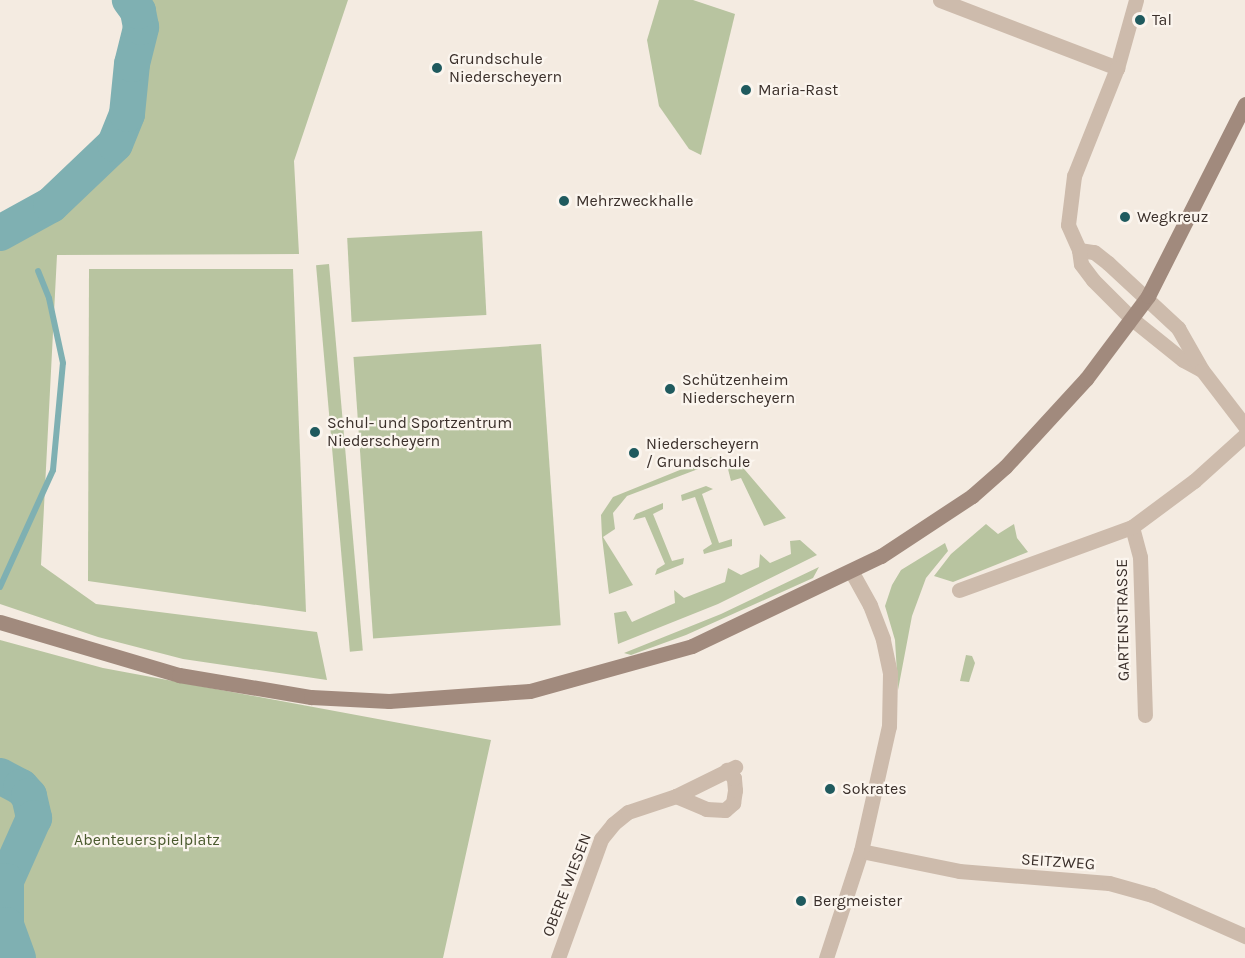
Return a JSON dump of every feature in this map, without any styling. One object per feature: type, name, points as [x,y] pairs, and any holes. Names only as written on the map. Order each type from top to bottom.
[{"type":"main road","points":[[0,621],[142,665],[235,686],[311,697],[389,701],[450,699],[530,691],[692,646],[851,571],[972,496],[1051,420],[1148,296],[1245,104]]},
{"type":"street","points":[[940,0],[1117,68]]},
{"type":"street","points":[[1136,0],[1117,68],[1085,144],[1069,199],[1068,225],[1079,250],[1081,264],[1093,280],[1132,319],[1202,370]]},
{"type":"street","points":[[1079,250],[1094,252],[1148,296],[1178,328],[1202,370],[1245,426]]},
{"type":"street","name":"GARTENSTRASSE","points":[[959,590],[1131,527],[1194,481],[1245,435]]},
{"type":"street","name":"GARTENSTRASSE","points":[[1131,527],[1140,557],[1146,715]]},
{"type":"street","points":[[826,958],[861,851],[883,762],[891,689],[877,621],[851,571]]},
{"type":"street","name":"OBERE WIESEN","points":[[558,958],[601,839],[628,812],[676,796],[731,769],[735,790],[733,803],[725,810],[706,808],[676,796]]},
{"type":"street","name":"SEITZWEG","points":[[861,851],[959,872],[1109,883],[1161,899],[1245,936]]},
{"type":"green space","points":[[148,0],[348,0],[294,161],[299,254],[57,255],[41,565],[96,604],[317,632],[327,680],[183,659],[98,637],[0,604],[0,238],[45,218],[92,185],[128,145],[105,137],[127,114],[130,88],[147,40]]},
{"type":"green space","points":[[659,0],[693,0],[735,14],[701,155],[689,149],[659,106],[647,40]]},
{"type":"green space","points":[[482,231],[486,315],[352,322],[347,238]]},
{"type":"green space","points":[[329,264],[363,651],[350,652],[316,265]]},
{"type":"green space","points":[[89,269],[293,269],[306,612],[88,581]]},
{"type":"green space","points":[[541,344],[561,625],[373,638],[353,357]]},
{"type":"green space","points":[[712,457],[714,463],[627,496],[613,513],[615,529],[603,537],[633,585],[609,594],[602,537],[601,515],[613,497]]},
{"type":"green space","points":[[739,463],[786,518],[764,526],[741,478],[731,481],[728,469]]},
{"type":"green space","points":[[706,486],[713,489],[702,494],[719,543],[732,539],[732,546],[704,554],[703,550],[712,544],[695,497],[682,501],[681,495]]},
{"type":"green space","points":[[663,503],[663,509],[653,514],[672,561],[684,558],[683,564],[655,575],[657,569],[665,564],[645,517],[633,520],[636,514]]},
{"type":"green space","points":[[986,524],[998,534],[1014,524],[1017,538],[1028,552],[953,582],[934,576],[951,554]]},
{"type":"green space","points":[[800,540],[817,555],[718,604],[618,644],[614,613],[626,611],[632,622],[675,603],[674,590],[684,598],[725,582],[728,568],[741,575],[759,567],[760,554],[770,563],[791,554],[790,541]]},
{"type":"green space","points":[[945,543],[948,551],[926,578],[912,616],[898,690],[895,640],[885,606],[892,585],[901,570]]},
{"type":"green space","points":[[819,567],[813,578],[686,635],[631,655],[624,653],[721,614]]},
{"type":"green space","name":"Abenteuerspielplatz","points":[[0,640],[103,668],[491,740],[443,958],[0,958]]},
{"type":"green space","points":[[966,655],[972,656],[975,663],[969,682],[960,681]]},
{"type":"waterway","points":[[0,233],[51,205],[115,144],[127,114],[132,64],[141,27],[138,11],[130,0]]},
{"type":"waterway","points":[[0,587],[53,470],[63,363],[49,298],[38,271]]},
{"type":"waterway","points":[[0,776],[21,787],[29,796],[34,818],[6,881],[6,925],[18,958]]},
{"type":"place","name":"Tal","points":[[1140,20]]},
{"type":"place","name":"Grundschule Niederscheyern","points":[[437,68]]},
{"type":"place","name":"Maria-Rast","points":[[746,90]]},
{"type":"place","name":"Mehrzweckhalle","points":[[564,201]]},
{"type":"place","name":"Wegkreuz","points":[[1125,217]]},
{"type":"place","name":"Schützenheim Niederscheyern","points":[[670,389]]},
{"type":"place","name":"Schul- und Sportzentrum Niederscheyern","points":[[315,432]]},
{"type":"place","name":"Niederscheyern / Grundschule","points":[[634,453]]},
{"type":"place","name":"Sokrates","points":[[830,789]]},
{"type":"place","name":"Bergmeister","points":[[801,901]]}]
